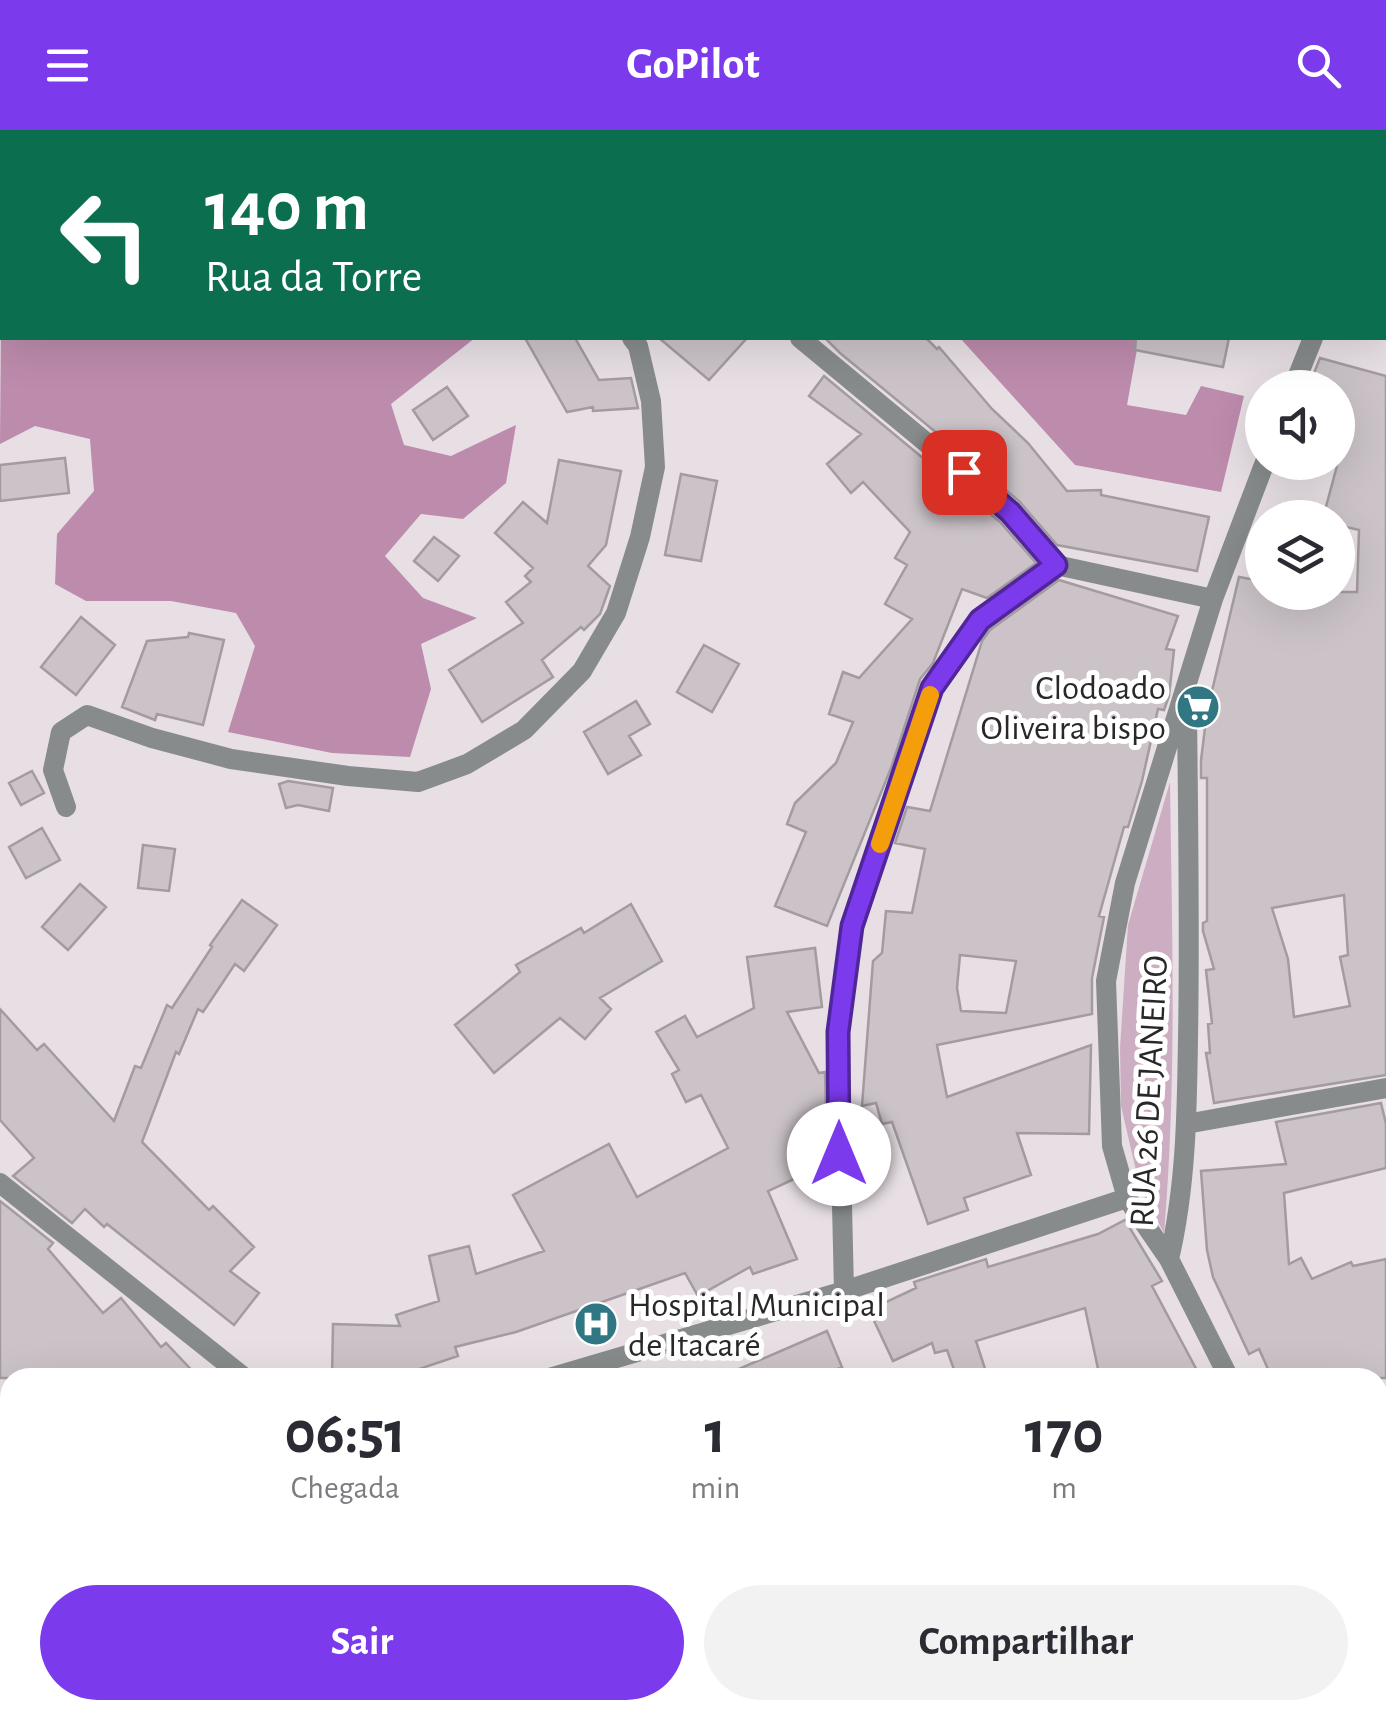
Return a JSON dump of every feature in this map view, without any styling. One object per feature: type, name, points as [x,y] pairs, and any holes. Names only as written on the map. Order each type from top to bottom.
[{"type":"street","points":[[66,807],[53,770],[61,732],[88,715],[152,738],[231,759],[418,782],[466,764],[524,730],[582,671],[616,613],[640,536],[654,467],[651,401],[634,340]]},
{"type":"street","points":[[802,340],[1010,512],[1056,565],[1212,599]]},
{"type":"street","points":[[1301,370],[1312,340]]},
{"type":"street","name":"RUA 26 DE JANEIRO","points":[[1169,1259],[1126,1198],[1112,1146],[1106,981],[1125,883],[1212,599],[1258,480]]},
{"type":"street","points":[[844,1291],[838,1032],[852,926],[932,688],[980,620],[1056,565]]},
{"type":"street","name":"RUA 26 DE JANEIRO","points":[[1169,1259],[1178,1222],[1186,1124],[1190,977],[1187,686]]},
{"type":"street","points":[[1186,1124],[1386,1088]]},
{"type":"street","points":[[0,1183],[232,1368]]},
{"type":"street","points":[[583,1368],[844,1291],[1126,1198]]},
{"type":"street","points":[[1169,1259],[1223,1368]]},
{"type":"shaded area","points":[[1,340],[472,340],[391,404],[404,445],[451,456],[516,425],[506,483],[463,519],[421,514],[385,556],[423,598],[477,618],[421,644],[431,689],[410,757],[332,753],[228,732],[255,646],[236,613],[171,601],[86,601],[55,584],[57,534],[94,491],[90,439],[35,426],[0,444]]},
{"type":"shaded area","points":[[962,340],[1139,340],[1127,405],[1186,415],[1201,386],[1244,396],[1221,492],[1075,465]]},
{"type":"shaded area","points":[[1170,782],[1172,1064],[1164,1233],[1140,1188],[1121,1106],[1120,1048],[1128,925]]},
{"type":"building","points":[[526,340],[576,340],[599,380],[631,378],[638,408],[593,411],[593,407],[567,412]]},
{"type":"building","points":[[661,340],[745,340],[709,380]]},
{"type":"building","points":[[827,340],[928,340],[939,347],[992,409],[1028,443],[1067,491],[1101,490],[1101,495],[1209,517],[1197,571],[1057,545],[1019,501]]},
{"type":"building","points":[[1136,340],[1229,340],[1223,367],[1135,350]]},
{"type":"building","points":[[1320,358],[1386,376],[1386,1075],[1214,1103],[1206,1053],[1210,1053],[1208,1024],[1212,1023],[1206,970],[1214,969],[1203,931],[1207,921],[1207,778],[1201,778],[1201,760],[1207,712],[1239,577],[1245,578],[1245,610],[1355,610],[1359,530],[1355,529],[1355,500],[1328,500],[1333,480],[1355,480],[1355,370],[1315,370]],"holes":[[[1344,895],[1348,955],[1340,957],[1350,1006],[1294,1017],[1288,959],[1272,908]]]},
{"type":"building","points":[[824,376],[1000,522],[1036,563],[987,598],[962,589],[933,663],[920,679],[891,768],[827,926],[775,906],[806,832],[787,824],[795,803],[836,763],[853,722],[829,714],[843,672],[859,678],[912,619],[885,604],[907,565],[895,558],[910,532],[863,482],[851,493],[827,464],[861,434],[809,396]]},
{"type":"building","points":[[447,387],[468,416],[433,440],[413,410]]},
{"type":"building","points":[[65,458],[69,493],[0,501],[0,465]]},
{"type":"building","points":[[559,460],[621,471],[606,545],[588,566],[610,586],[600,614],[542,660],[553,677],[482,722],[449,670],[523,623],[506,602],[531,582],[525,576],[533,568],[495,533],[523,502],[547,523]]},
{"type":"building","points":[[681,474],[717,481],[701,561],[665,555]]},
{"type":"building","points":[[434,537],[459,556],[438,581],[414,561]]},
{"type":"building","points":[[1059,580],[1178,616],[1166,649],[1174,650],[1169,696],[1164,710],[1158,709],[1142,781],[1128,827],[1124,827],[1099,916],[1104,917],[1092,978],[1092,1014],[937,1045],[947,1097],[1091,1045],[1089,1134],[1017,1133],[1031,1175],[964,1198],[968,1210],[928,1224],[892,1122],[882,1124],[876,1103],[862,1106],[873,961],[882,953],[886,911],[912,913],[925,849],[895,843],[907,807],[930,811],[982,641],[990,630]],"holes":[[[960,955],[1016,961],[1006,1013],[961,1011],[957,988]]]},
{"type":"building","points":[[81,617],[115,645],[76,695],[41,667]]},
{"type":"building","points":[[189,633],[224,640],[203,725],[157,714],[155,720],[122,707],[147,641],[188,637]]},
{"type":"building","points":[[704,645],[739,664],[712,712],[677,692]]},
{"type":"building","points":[[636,701],[650,724],[629,736],[641,755],[608,774],[584,732]]},
{"type":"building","points":[[32,771],[44,793],[21,805],[9,783]]},
{"type":"building","points":[[288,781],[333,788],[329,811],[298,805],[286,808],[279,784]]},
{"type":"building","points":[[42,828],[60,860],[26,878],[9,847]]},
{"type":"building","points":[[143,845],[175,849],[169,891],[138,888]]},
{"type":"building","points":[[80,884],[106,907],[68,950],[42,927]]},
{"type":"building","points":[[242,900],[277,925],[244,971],[235,964],[203,1012],[198,1009],[179,1054],[176,1052],[142,1142],[209,1210],[213,1206],[254,1247],[230,1271],[259,1293],[234,1325],[85,1209],[72,1223],[13,1176],[34,1158],[0,1120],[0,1009],[37,1050],[44,1044],[114,1121],[135,1066],[141,1068],[167,1005],[172,1008]]},
{"type":"building","points":[[631,904],[662,961],[600,998],[611,1009],[585,1039],[560,1018],[494,1073],[455,1025],[520,972],[516,965],[581,928],[584,933]]},
{"type":"building","points":[[815,948],[822,1007],[787,1012],[819,1073],[825,1072],[826,1111],[805,1122],[815,1142],[800,1150],[809,1172],[768,1191],[797,1259],[753,1274],[750,1267],[698,1296],[685,1273],[516,1332],[455,1347],[458,1356],[422,1368],[332,1368],[333,1324],[400,1326],[396,1315],[439,1301],[429,1256],[469,1246],[476,1274],[544,1251],[513,1195],[609,1144],[637,1197],[728,1148],[701,1095],[686,1102],[672,1074],[679,1070],[656,1032],[685,1016],[697,1037],[754,1008],[747,957]]},
{"type":"building","points":[[1381,1103],[1386,1124],[1386,1168],[1284,1193],[1289,1264],[1301,1258],[1312,1279],[1351,1262],[1353,1266],[1386,1259],[1386,1368],[1268,1368],[1259,1349],[1249,1354],[1213,1277],[1201,1171],[1286,1164],[1276,1122]]},
{"type":"building","points":[[0,1201],[53,1243],[48,1249],[103,1313],[121,1298],[161,1347],[166,1343],[190,1368],[0,1368]]},
{"type":"building","points":[[1125,1220],[1162,1281],[1152,1286],[1196,1368],[1098,1368],[1085,1308],[976,1341],[985,1368],[953,1368],[947,1350],[935,1353],[932,1343],[893,1361],[869,1310],[916,1288],[914,1282],[986,1259],[988,1267],[1098,1234]]},
{"type":"building","points":[[827,1331],[842,1367],[840,1368],[741,1368]]},
{"type":"slow traffic","points":[[880,844],[930,695]]},
{"type":"place","name":"Clodoado Oliveira bispo","points":[[1198,707]]},
{"type":"place","name":"Hospital Municipal de Itacaré","points":[[596,1324]]},
{"type":"route","points":[[839,1154],[838,1032],[852,926],[932,688],[980,620],[1056,565],[1010,512],[964,472]]}]
